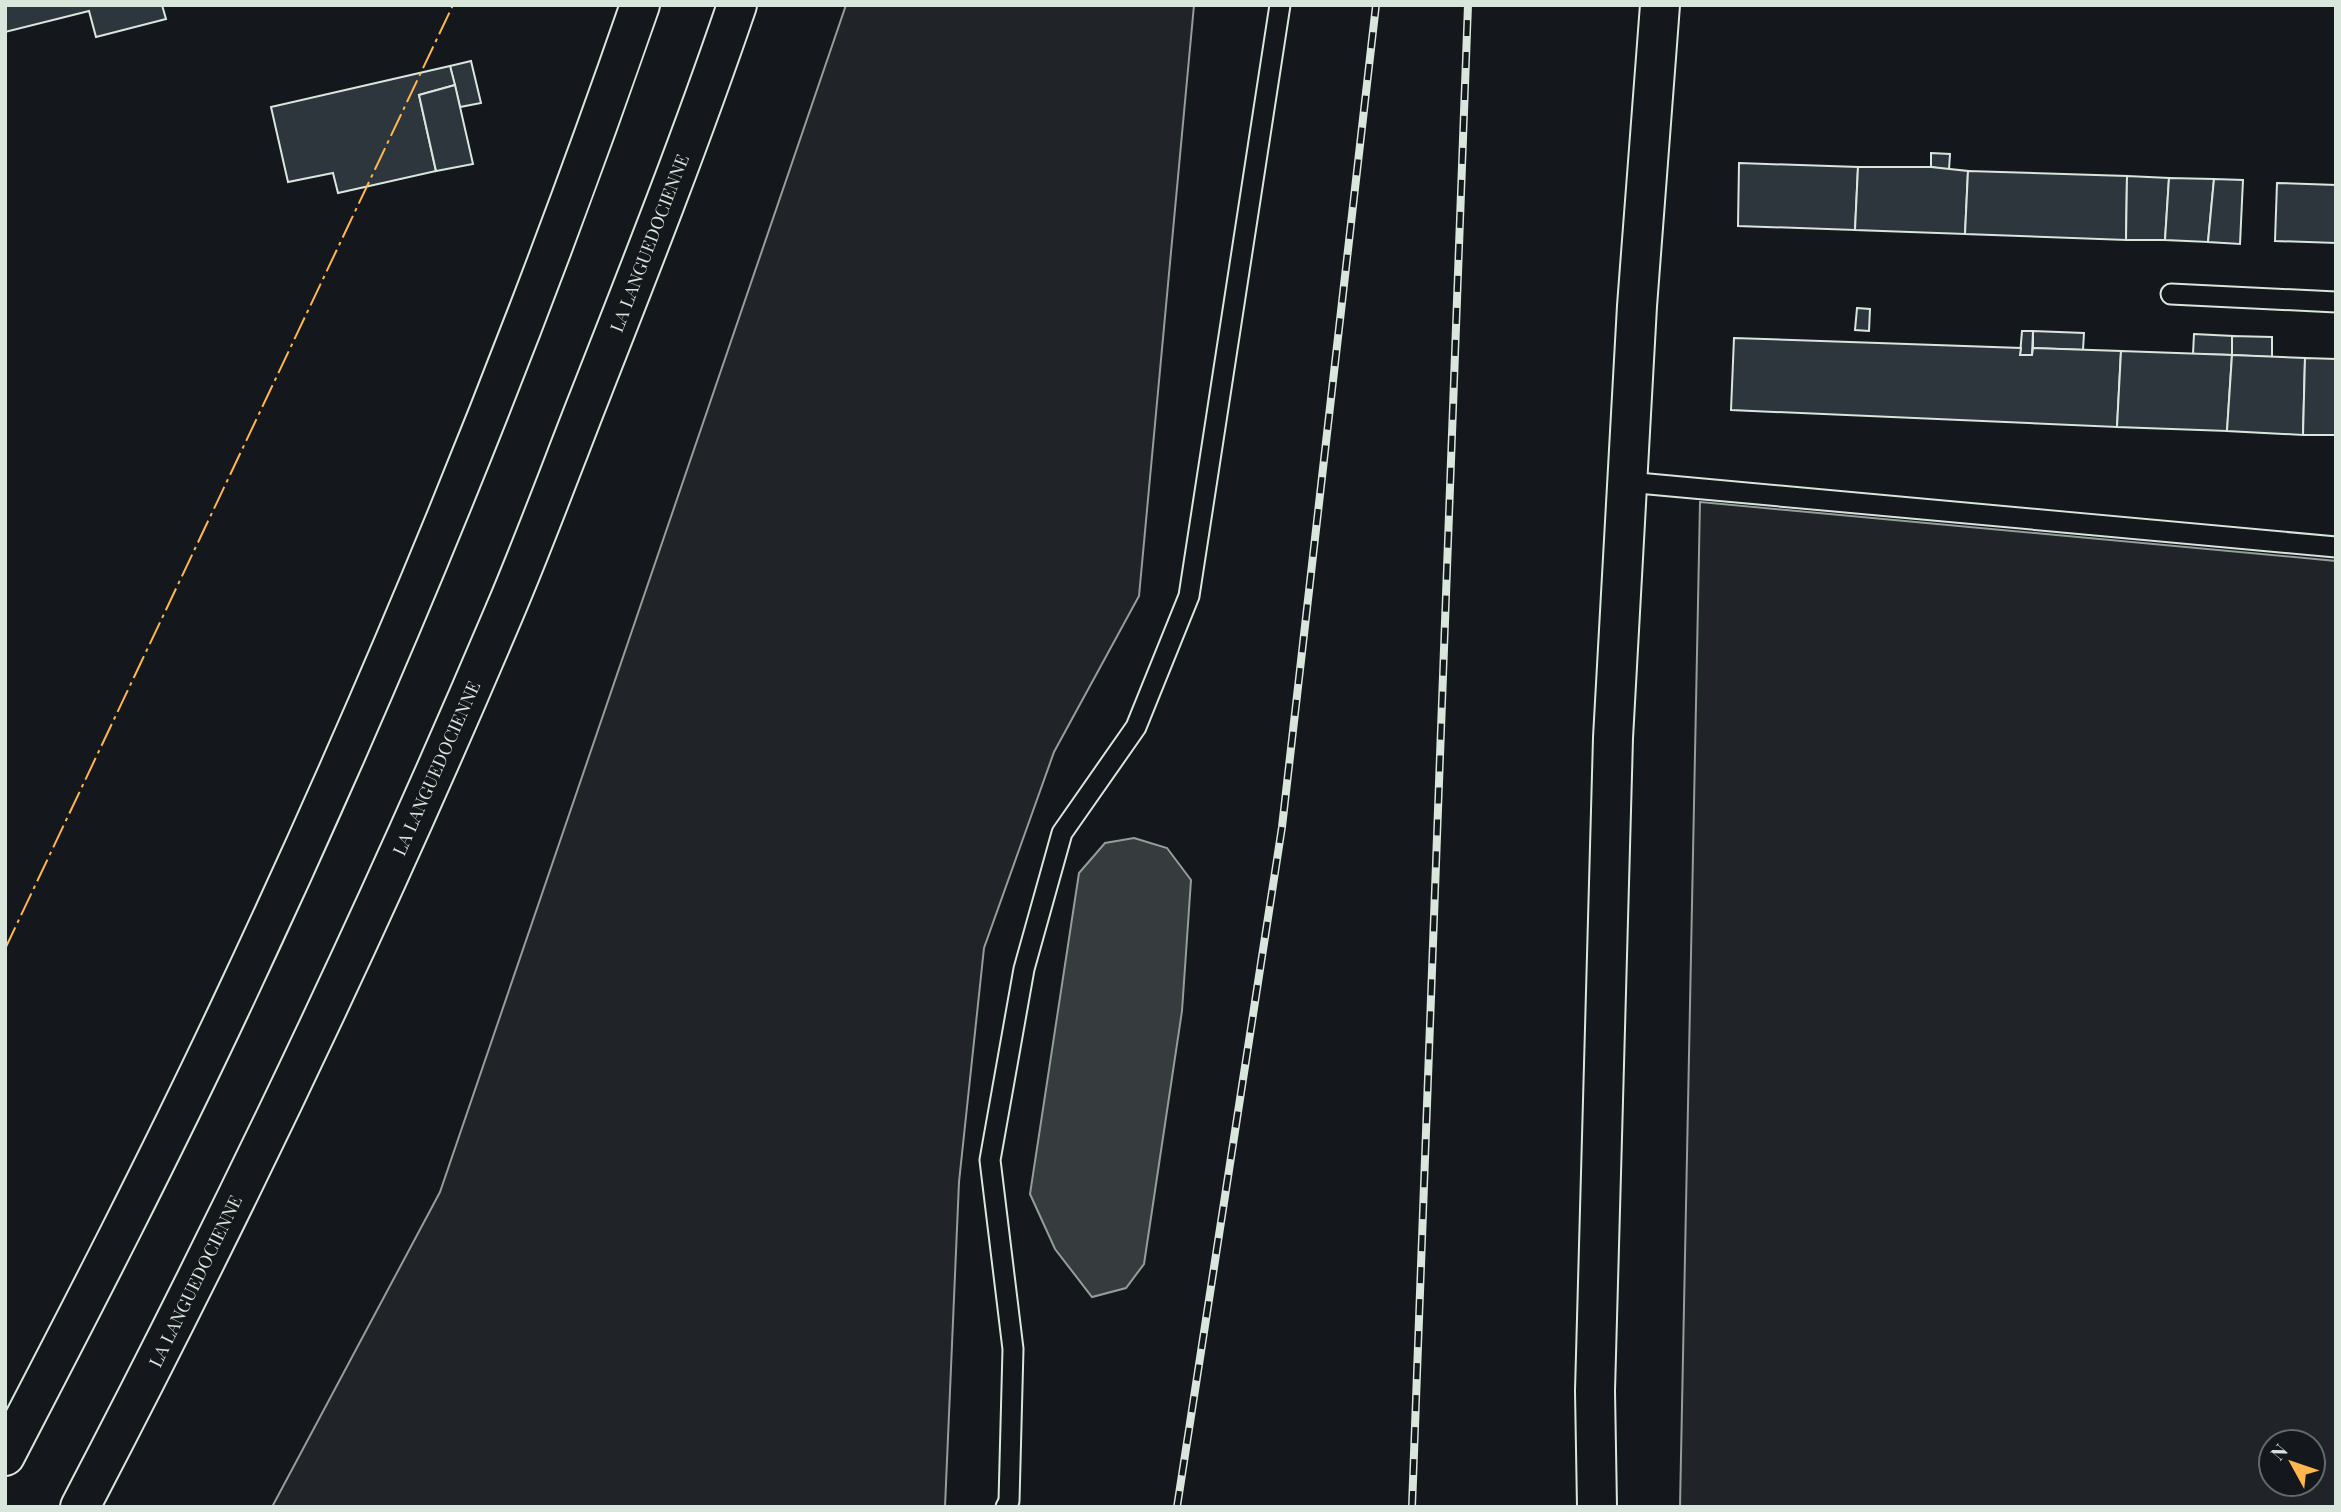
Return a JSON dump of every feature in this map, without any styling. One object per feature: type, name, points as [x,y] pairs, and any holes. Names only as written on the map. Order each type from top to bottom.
[{"type":"main road","points":[[5,1456],[156,1159],[301,855],[487,414],[602,113],[640,5]]},
{"type":"main road","name":"LA LANGUEDOCIENNE","points":[[80,1507],[159,1356],[299,1071],[408,834],[505,610],[561,469],[636,278],[737,5]]},
{"type":"main road","points":[[1597,1507],[1595,1391],[1613,738],[1637,306],[1660,5]]},
{"type":"lane","points":[[1006,1507],[1009,1501],[1013,1349],[990,1160],[1024,969],[1062,833],[1136,727],[1189,596],[1280,5]]},
{"type":"lane","points":[[2171,295],[2336,302]]},
{"type":"lane","points":[[1627,482],[2336,547]]},
{"type":"shaded area","points":[[846,5],[1194,5],[1139,596],[1054,752],[984,948],[959,1182],[945,1507],[272,1507],[440,1192]]},
{"type":"shaded area","points":[[1700,502],[2336,561],[2336,1507],[1680,1507]]},
{"type":"shaded area","points":[[1134,838],[1167,848],[1191,880],[1182,1011],[1144,1264],[1126,1288],[1092,1297],[1055,1249],[1030,1194],[1079,873],[1105,843]]},
{"type":"building","points":[[5,5],[162,5],[166,19],[96,37],[89,11],[5,32]]},
{"type":"building","points":[[471,61],[481,103],[460,107],[450,66]]},
{"type":"building","points":[[450,66],[455,85],[419,95],[436,171],[338,193],[333,173],[288,182],[271,107]]},
{"type":"building","points":[[455,85],[473,164],[436,171],[419,95]]},
{"type":"building","points":[[1931,153],[1950,154],[1949,170],[1931,167]]},
{"type":"building","points":[[1739,163],[1858,167],[1855,230],[1738,226]]},
{"type":"building","points":[[1858,167],[1931,167],[1968,171],[1965,234],[1855,230]]},
{"type":"building","points":[[1968,171],[2127,176],[2126,240],[1965,234]]},
{"type":"building","points":[[2127,176],[2169,178],[2165,240],[2126,240]]},
{"type":"building","points":[[2169,178],[2214,179],[2208,242],[2165,240]]},
{"type":"building","points":[[2214,179],[2243,180],[2240,244],[2208,242]]},
{"type":"building","points":[[2277,183],[2336,185],[2336,243],[2275,241]]},
{"type":"building","points":[[1857,308],[1870,309],[1869,331],[1855,330]]},
{"type":"building","points":[[2022,331],[2033,331],[2032,355],[2020,355]]},
{"type":"building","points":[[2033,331],[2084,333],[2083,350],[2033,348]]},
{"type":"building","points":[[2194,334],[2233,336],[2232,355],[2193,354]]},
{"type":"building","points":[[2232,336],[2272,337],[2272,357],[2232,355]]},
{"type":"building","points":[[1734,338],[2021,348],[2020,355],[2032,355],[2033,348],[2121,351],[2117,427],[1731,410]]},
{"type":"building","points":[[2121,351],[2232,355],[2227,431],[2117,427]]},
{"type":"building","points":[[2232,355],[2305,358],[2303,435],[2227,431]]},
{"type":"building","points":[[2305,358],[2336,359],[2336,435],[2303,435]]},
{"type":"railway","points":[[1177,1507],[1282,827],[1376,5]]},
{"type":"railway","points":[[1412,1507],[1468,5]]},
{"type":"power","points":[[5,949],[453,5]]}]
